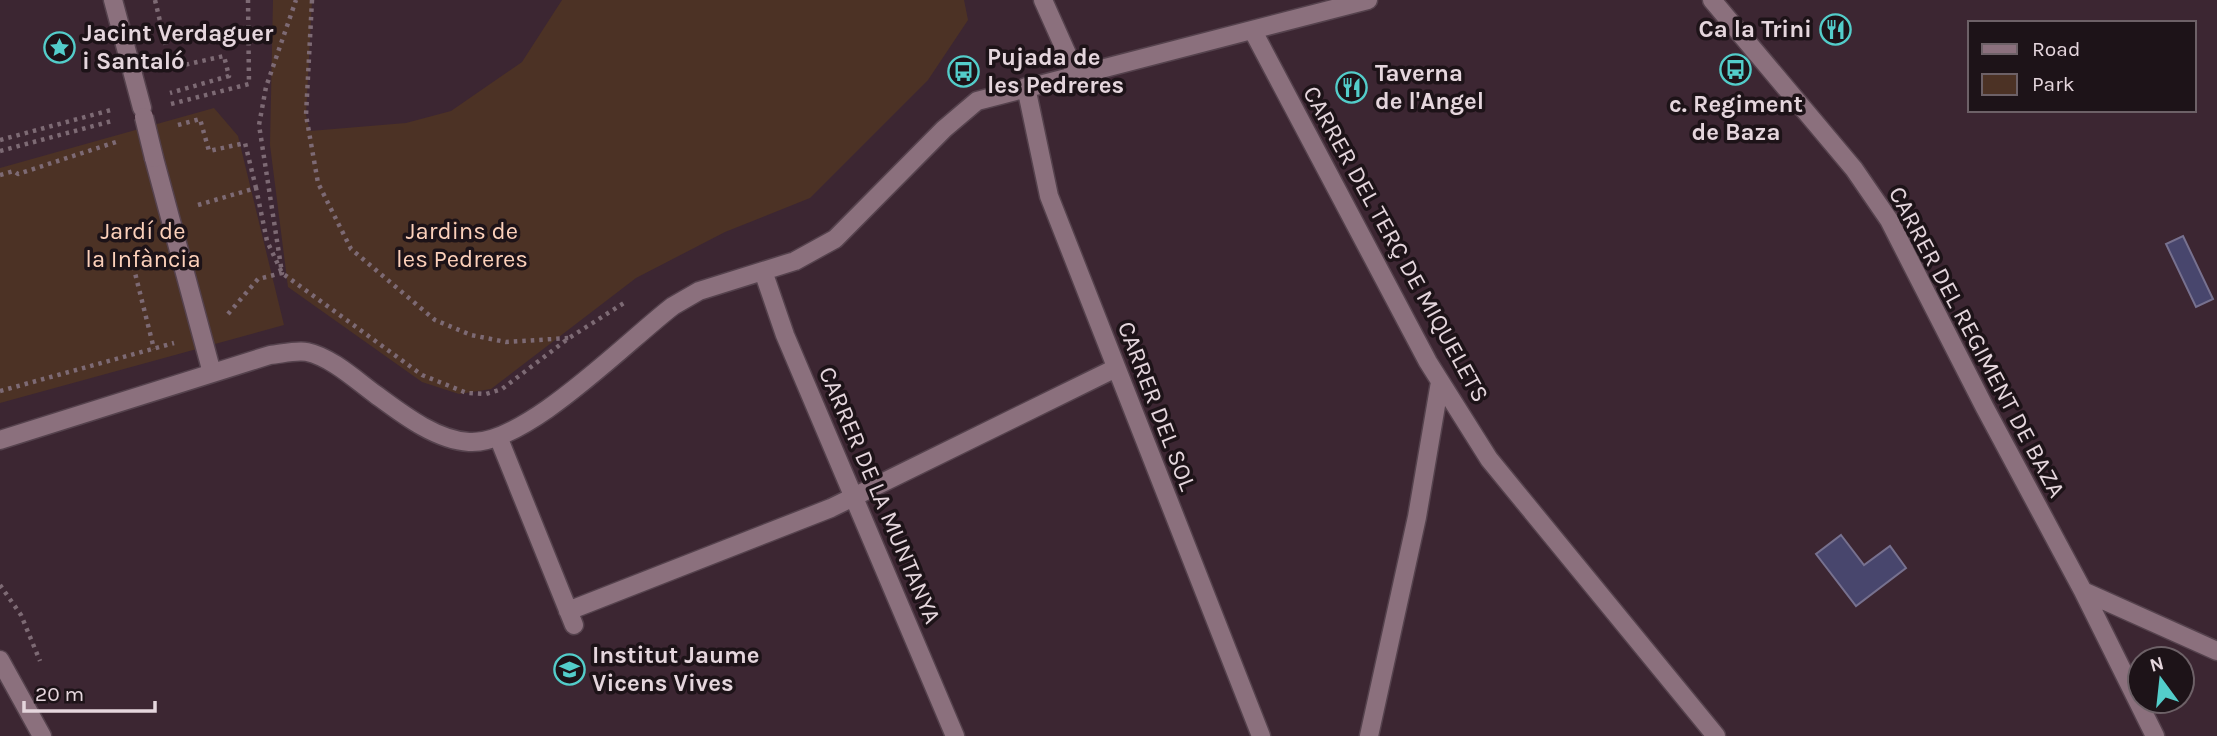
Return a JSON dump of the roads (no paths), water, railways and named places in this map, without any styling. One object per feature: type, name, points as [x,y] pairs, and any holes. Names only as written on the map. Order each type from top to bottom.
[{"type":"street","points":[[113,0],[146,109],[154,158],[212,373]]},
{"type":"street","points":[[1043,0],[1076,74]]},
{"type":"street","points":[[0,440],[270,355],[307,352],[339,369],[405,415],[439,434],[468,442],[499,439],[533,420],[673,306],[699,291],[794,261],[835,239],[944,129],[977,101],[1368,0]]},
{"type":"street","name":"CARRER DEL REGIMENT DE BAZA","points":[[1712,0],[1854,169],[1889,220],[2083,591],[2154,736]]},
{"type":"street","name":"CARRER DEL TERÇ DE MIQUELETS","points":[[1253,31],[1440,382],[1489,458],[1716,736]]},
{"type":"street","name":"CARRER DEL SOL","points":[[1026,87],[1049,196],[1261,736]]},
{"type":"street","name":"CARRER DE LA MUNTANYA","points":[[763,271],[786,335],[955,736]]},
{"type":"street","points":[[499,439],[571,618],[854,497],[1116,368]]},
{"type":"street","points":[[1369,736],[1418,517],[1440,382]]},
{"type":"street","points":[[2083,591],[2217,651]]},
{"type":"street","points":[[0,660],[42,736]]},
{"type":"place","name":"Ca la Trini","points":[[1835,29]]},
{"type":"place","name":"Jacint Verdaguer i Santaló","points":[[59,47]]},
{"type":"place","name":"c. Regiment de Baza","points":[[1736,70]]},
{"type":"place","name":"Pujada de les Pedreres","points":[[964,71]]},
{"type":"place","name":"Taverna de l'Angel","points":[[1352,87]]},
{"type":"place","name":"Institut Jaume Vicens Vives","points":[[569,669]]},
{"type":"park label","name":"Jardí de la Infància","points":[[143,245]]},
{"type":"park label","name":"Jardins de les Pedreres","points":[[462,245]]}]
